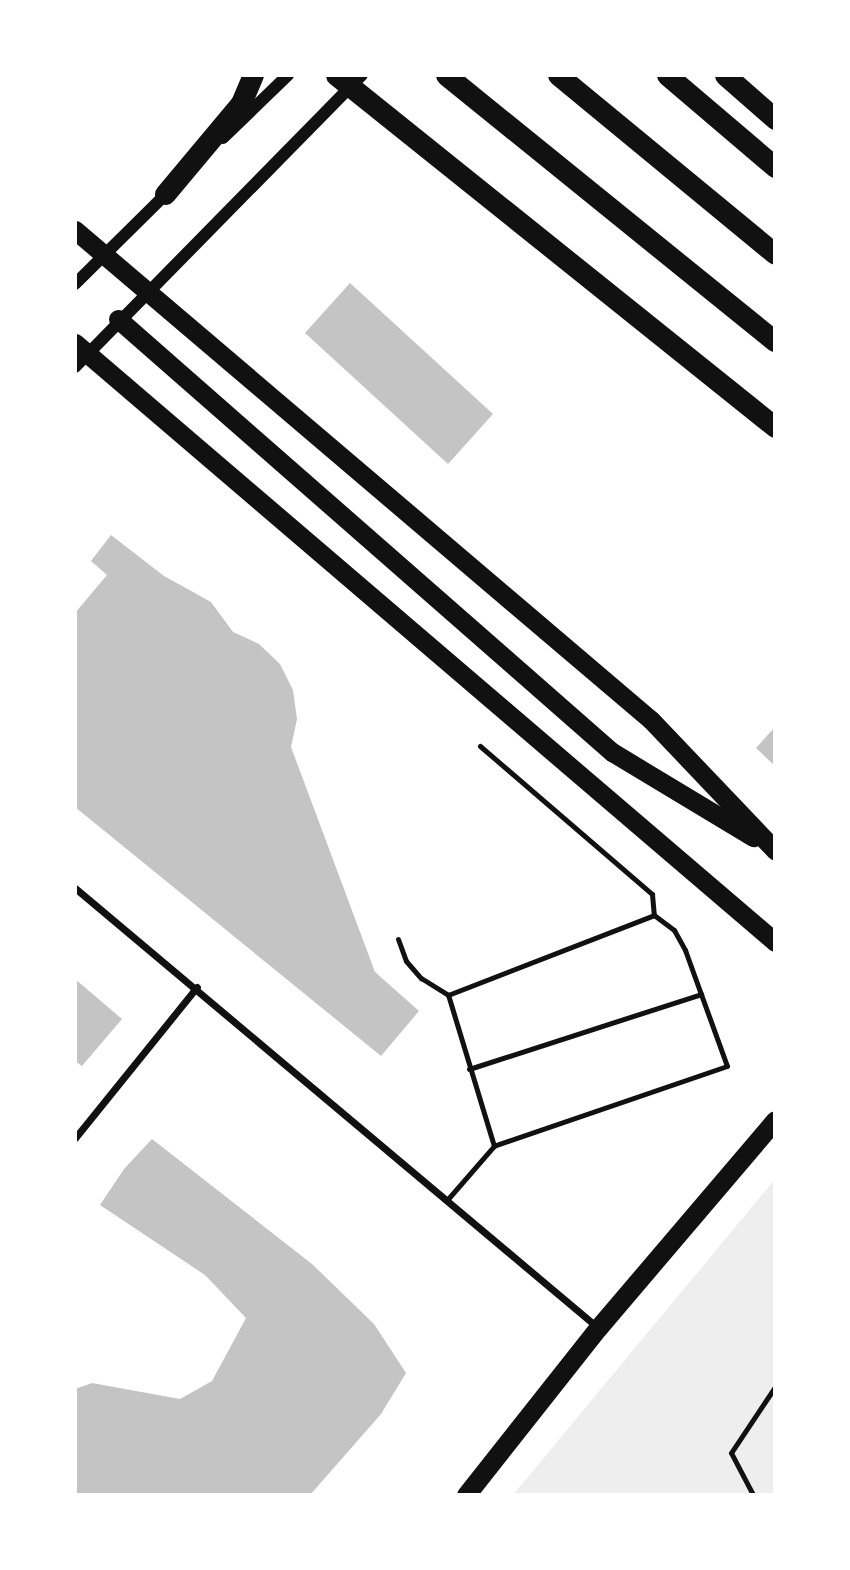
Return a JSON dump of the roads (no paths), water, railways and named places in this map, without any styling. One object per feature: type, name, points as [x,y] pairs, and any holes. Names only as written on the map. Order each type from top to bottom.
[{"type":"highway","points":[[165,194],[241,103],[253,75]]},
{"type":"highway","points":[[446,75],[775,341]]},
{"type":"highway","points":[[558,75],[775,254]]},
{"type":"highway","points":[[667,75],[775,167]]},
{"type":"highway","points":[[725,75],[775,119]]},
{"type":"highway","points":[[350,79],[775,427]]},
{"type":"highway","points":[[75,230],[651,720],[775,850]]},
{"type":"highway","points":[[118,319],[611,752],[775,850]]},
{"type":"highway","points":[[75,343],[775,942]]},
{"type":"highway","points":[[466,1495],[598,1328],[775,1120]]},
{"type":"street","points":[[75,284],[288,75]]},
{"type":"street","points":[[75,367],[350,79]]},
{"type":"street","points":[[75,888],[197,987],[598,1328]]},
{"type":"street","points":[[75,1138],[197,987]]},
{"type":"lane","points":[[447,1200],[494,1146],[727,1066],[674,930],[654,915],[652,894],[480,746]]},
{"type":"lane","points":[[448,995],[654,915]]},
{"type":"lane","points":[[398,939],[406,961],[421,978],[448,995],[494,1146]]},
{"type":"lane","points":[[470,1069],[701,995]]}]
